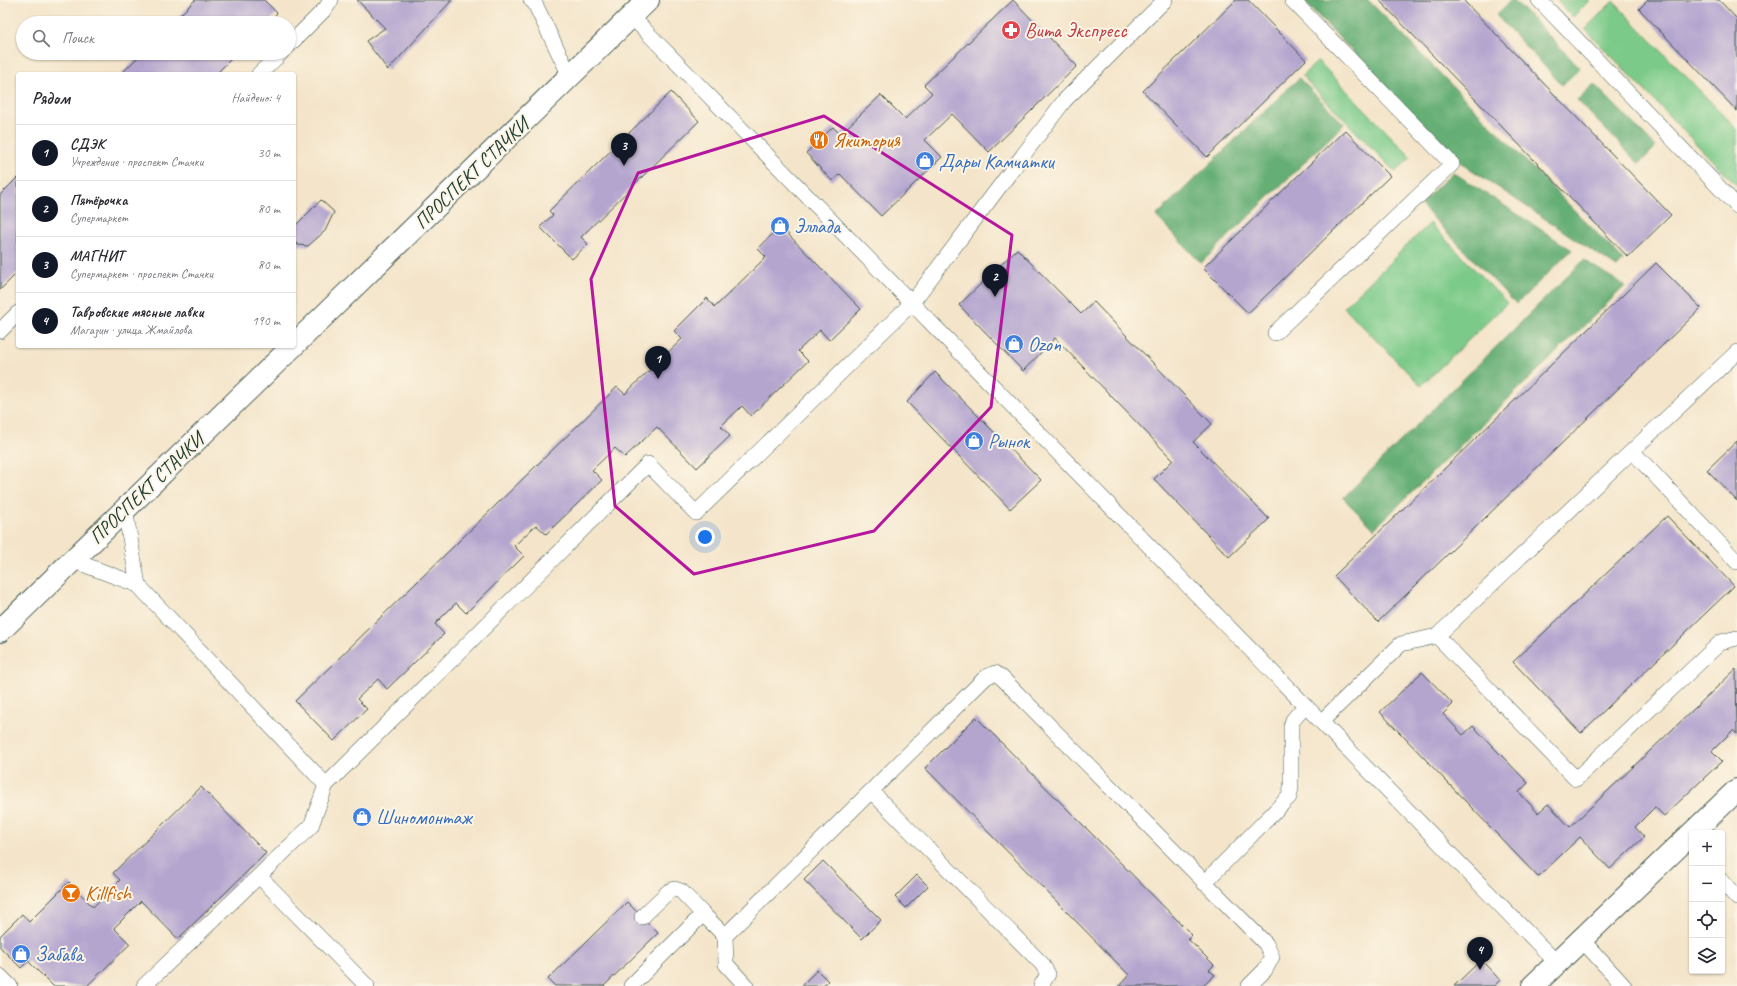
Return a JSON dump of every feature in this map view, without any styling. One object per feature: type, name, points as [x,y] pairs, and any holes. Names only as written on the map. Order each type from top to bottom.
[{"type":"main road","name":"ПРОСПЕКТ СТАЧКИ","points":[[296,342],[648,0]]},
{"type":"main road","name":"ПРОСПЕКТ СТАЧКИ","points":[[0,631],[290,348]]},
{"type":"main road","points":[[1533,986],[1582,939],[1688,845],[1737,790]]},
{"type":"lane","points":[[296,38],[326,8],[331,0]]},
{"type":"lane","points":[[531,0],[534,2],[570,76]]},
{"type":"lane","points":[[144,986],[311,826],[326,785],[648,464],[696,513],[911,304],[1064,101],[1165,0]]},
{"type":"lane","points":[[1274,332],[1452,164],[1292,0]]},
{"type":"lane","points":[[1539,0],[1737,206]]},
{"type":"lane","points":[[631,16],[1557,963]]},
{"type":"lane","points":[[261,72],[274,60]]},
{"type":"lane","points":[[0,331],[16,315]]},
{"type":"lane","points":[[1320,722],[1401,644],[1437,636],[1737,352]]},
{"type":"lane","points":[[1632,451],[1737,562]]},
{"type":"lane","points":[[125,509],[138,585]]},
{"type":"lane","points":[[72,560],[138,585],[326,785]]},
{"type":"lane","points":[[1437,636],[1576,779],[1721,642],[1737,638]]},
{"type":"lane","points":[[725,936],[986,677],[995,673],[1001,677],[1266,944],[1272,957],[1265,970],[1249,986]]},
{"type":"lane","points":[[1204,882],[1289,797],[1291,788],[1292,726],[1296,715],[1305,706]]},
{"type":"lane","points":[[871,791],[1042,964],[1048,974],[1041,986]]},
{"type":"lane","points":[[259,876],[367,986]]},
{"type":"lane","points":[[1725,885],[1737,898]]},
{"type":"lane","points":[[642,917],[669,891],[675,889],[681,891],[725,936],[726,964],[746,986]]},
{"type":"lane","points":[[631,986],[703,914]]},
{"type":"lane","points":[[1582,939],[1624,986]]},
{"type":"lane","points":[[0,976],[10,986]]},
{"type":"highlighted area","points":[[824,116],[1012,235],[991,407],[874,531],[694,574],[615,506],[591,279],[638,173]]},
{"type":"green space","points":[[1303,0],[1368,0],[1623,260],[1617,267],[1457,160]]},
{"type":"green space","points":[[1511,0],[1514,0],[1580,68],[1562,85],[1496,15]]},
{"type":"green space","points":[[1557,0],[1590,0],[1573,17]]},
{"type":"green space","points":[[1613,1],[1737,129],[1737,186],[1585,29]]},
{"type":"green space","points":[[1318,61],[1411,157],[1395,172],[1302,76]]},
{"type":"green space","points":[[1299,78],[1344,124],[1201,263],[1156,216]]},
{"type":"green space","points":[[1594,84],[1656,147],[1639,164],[1577,100]]},
{"type":"green space","points":[[1453,172],[1572,250],[1516,304],[1420,204]]},
{"type":"green space","points":[[1430,223],[1507,303],[1421,386],[1344,307]]},
{"type":"green space","points":[[1584,260],[1625,286],[1374,529],[1343,498]]},
{"type":"building","points":[[195,0],[264,0],[277,13],[274,16],[179,16]]},
{"type":"building","points":[[357,0],[452,0],[388,70],[366,41],[385,28]]},
{"type":"building","points":[[1013,0],[1077,66],[989,152],[952,114],[925,140],[942,157],[881,216],[840,174],[832,181],[806,153],[833,127],[840,134],[881,95],[905,119],[932,93],[924,85]]},
{"type":"building","points":[[1236,0],[1248,0],[1306,60],[1207,157],[1143,91]]},
{"type":"building","points":[[1379,0],[1463,0],[1671,215],[1628,257]]},
{"type":"building","points":[[1648,0],[1719,0],[1737,19],[1737,111],[1639,9]]},
{"type":"building","points":[[135,60],[230,60],[218,72],[123,72]]},
{"type":"building","points":[[671,92],[699,121],[581,237],[588,244],[572,259],[540,227],[553,215],[549,211]]},
{"type":"building","points":[[1345,130],[1390,176],[1248,313],[1203,268]]},
{"type":"building","points":[[16,179],[16,274],[0,290],[0,195]]},
{"type":"building","points":[[321,200],[334,212],[325,231],[308,246],[298,245],[296,243],[296,225]]},
{"type":"building","points":[[780,226],[861,309],[829,340],[820,330],[798,351],[808,361],[751,416],[742,406],[721,426],[730,436],[697,468],[657,427],[625,457],[615,448],[592,470],[602,480],[546,534],[536,525],[514,546],[524,556],[466,613],[456,603],[435,624],[444,634],[387,689],[378,679],[357,699],[367,709],[334,741],[295,701],[617,387],[625,394],[682,339],[674,331],[707,298],[715,307],[766,257],[758,249]]},
{"type":"building","points":[[1017,249],[1081,314],[1094,302],[1212,424],[1193,442],[1269,519],[1229,557],[1154,479],[1173,460],[1055,338],[1023,371],[959,305]]},
{"type":"building","points":[[1656,263],[1701,308],[1378,622],[1334,576]]},
{"type":"building","name":"Рынок","points":[[935,372],[1041,480],[1010,509],[907,402]]},
{"type":"building","points":[[1737,441],[1737,501],[1707,470]]},
{"type":"building","points":[[1667,516],[1734,586],[1581,733],[1513,662]]},
{"type":"building","points":[[1736,669],[1737,734],[1733,730],[1712,751],[1722,761],[1664,816],[1655,807],[1635,827],[1644,837],[1610,869],[1580,837],[1538,877],[1380,712],[1422,672],[1453,704],[1443,714],[1463,735],[1473,726],[1528,783],[1519,792],[1538,813],[1548,804],[1570,827]]},
{"type":"building","points":[[976,717],[1192,935],[1188,939],[1214,965],[1209,970],[1215,975],[1203,986],[1119,986],[1129,975],[925,768]]},
{"type":"building","points":[[201,787],[266,853],[178,939],[141,901],[114,928],[130,944],[87,986],[53,986],[28,961],[21,968],[0,947],[0,936],[22,914],[29,922],[69,882],[93,907],[120,880],[113,873]]},
{"type":"building","points":[[823,861],[881,920],[862,939],[804,880]]},
{"type":"building","points":[[917,875],[928,886],[906,908],[895,897]]},
{"type":"building","points":[[627,902],[658,933],[604,986],[555,986],[548,979]]},
{"type":"building","points":[[1481,960],[1500,980],[1494,986],[1454,986]]},
{"type":"building","points":[[817,970],[828,981],[823,986],[801,986]]},
{"type":"place","name":"Вита Экспресс","points":[[1011,30]]},
{"type":"place","name":"Якитория","points":[[819,140]]},
{"type":"place","name":"Дары Камчатки","points":[[925,161]]},
{"type":"place","name":"МАГНИТ","points":[[624,166]]},
{"type":"place","name":"Эллада","points":[[780,226]]},
{"type":"place","name":"Пятёрочка","points":[[995,297]]},
{"type":"place","name":"Ozon","points":[[1014,344]]},
{"type":"place","name":"СДЭК","points":[[658,379]]},
{"type":"place","name":"Рынок","points":[[974,441]]},
{"type":"place","name":"Шиномонтаж","points":[[362,817]]},
{"type":"place","name":"Killfish","points":[[71,893]]},
{"type":"place","name":"Забава","points":[[21,954]]},
{"type":"place","name":"Тавровские мясные лавки","points":[[1480,970]]}]
